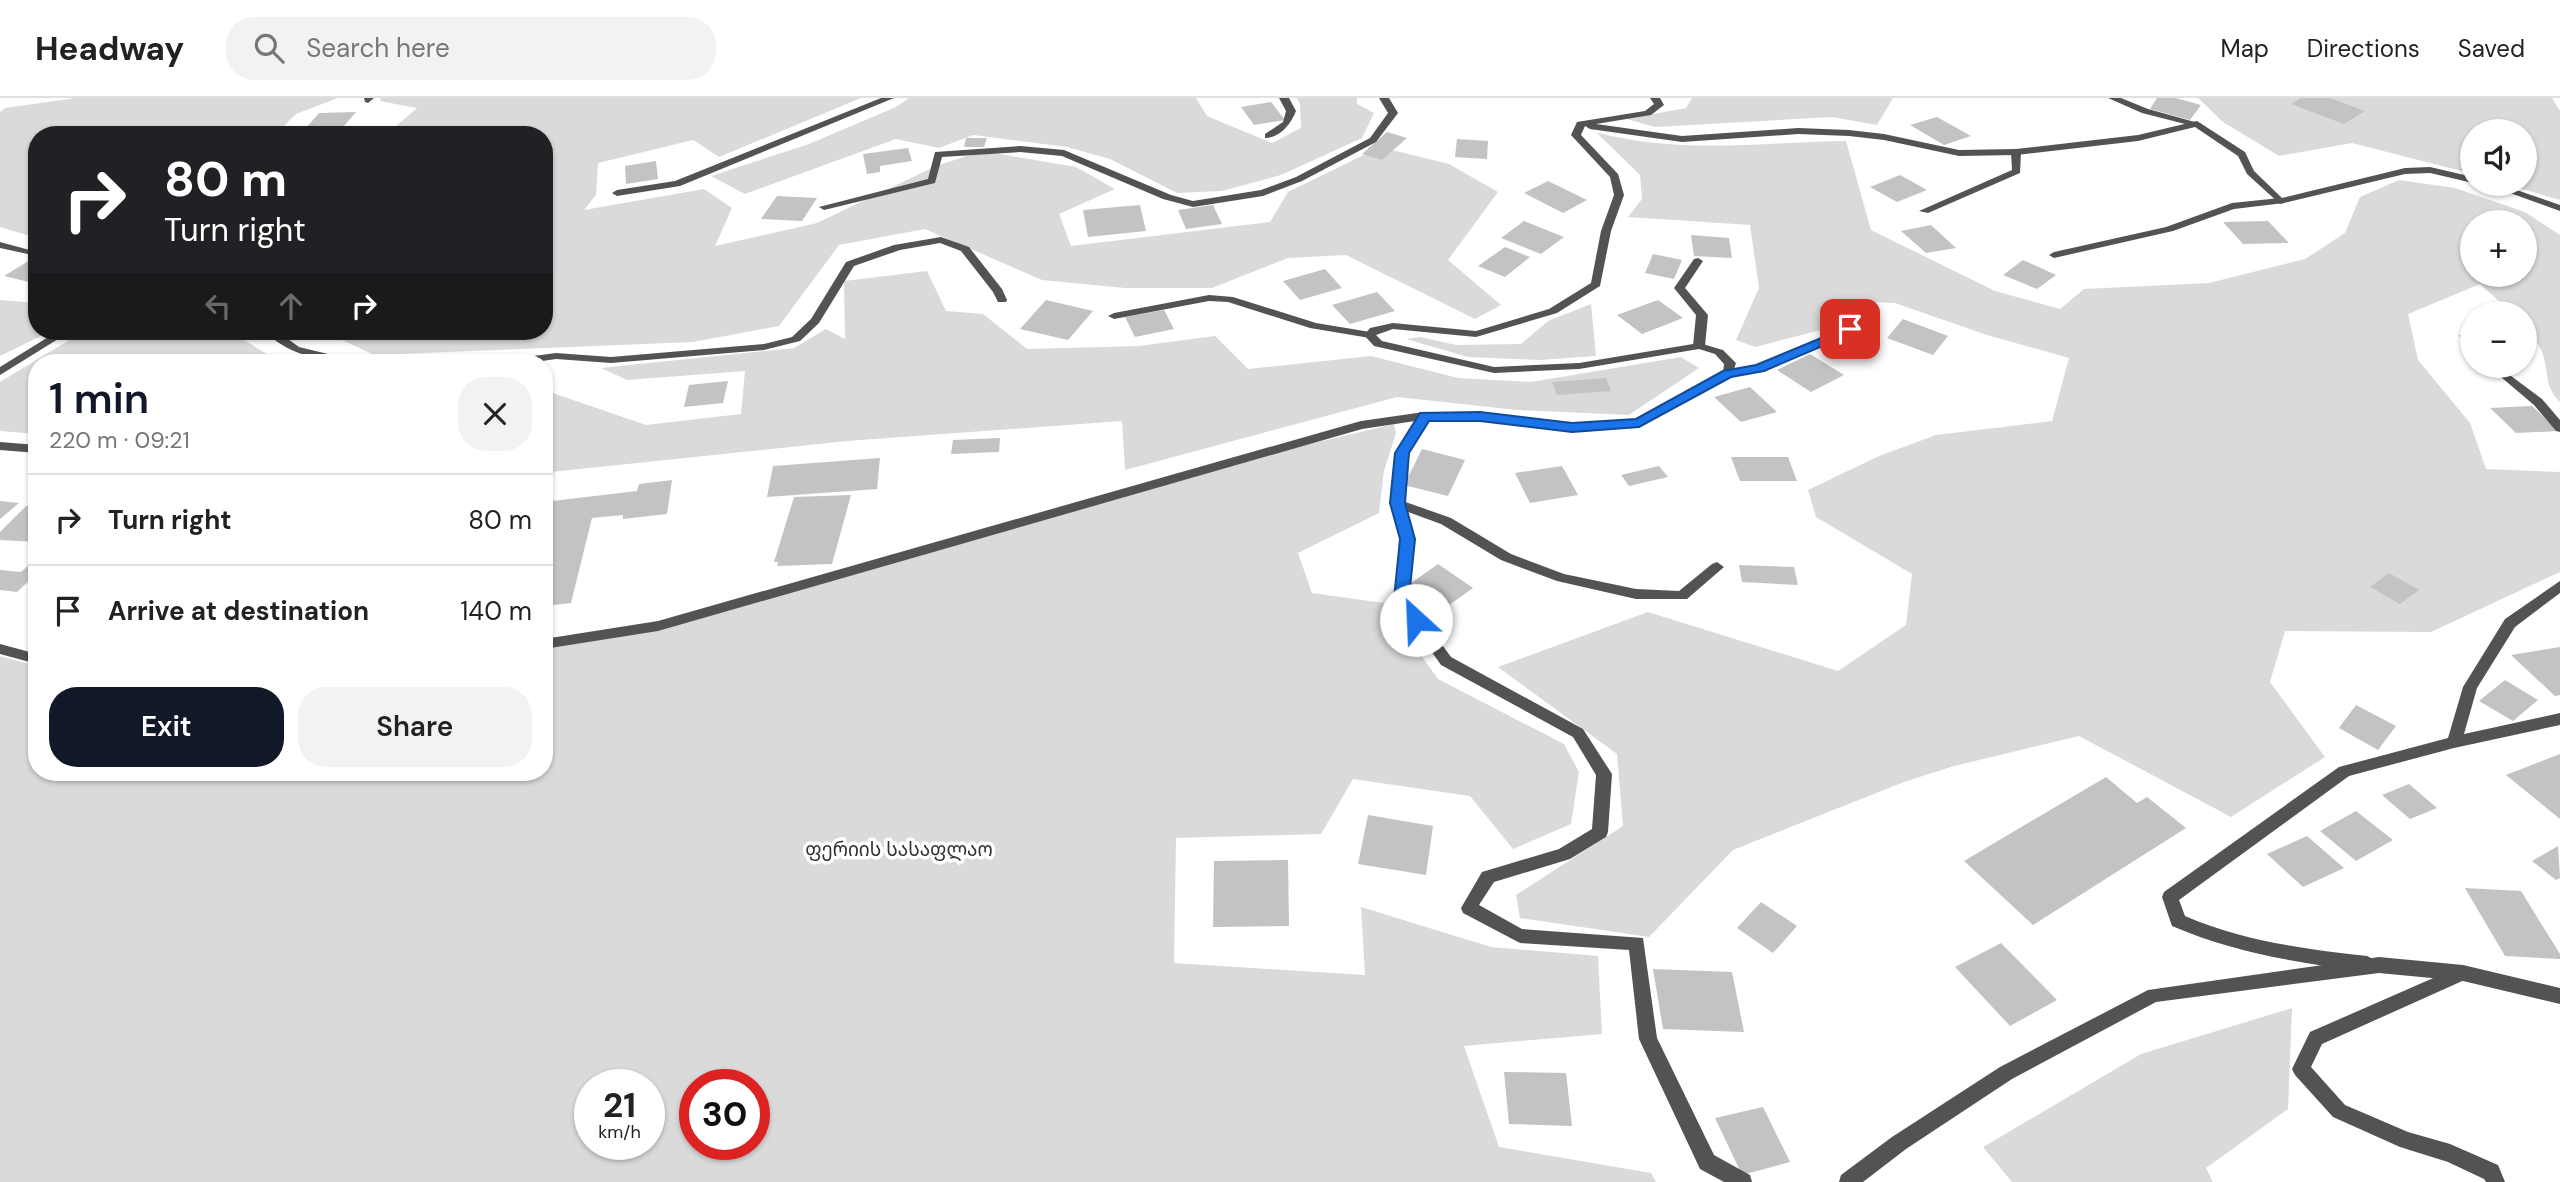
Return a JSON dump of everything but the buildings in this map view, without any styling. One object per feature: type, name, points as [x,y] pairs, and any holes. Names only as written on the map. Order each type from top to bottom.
[{"type":"street","points":[[617,193],[677,184],[889,98]]},
{"type":"street","points":[[1268,136],[1287,123],[1291,111],[1284,98]]},
{"type":"street","points":[[824,207],[932,181],[937,154],[1020,149],[1063,153],[1167,197],[1193,204],[1263,193],[1299,179],[1373,140],[1393,113],[1384,98]]},
{"type":"street","points":[[1580,124],[1648,113],[1659,105],[1655,98]]},
{"type":"street","points":[[2113,98],[2145,111],[2197,124],[2242,154],[2250,172],[2280,201]]},
{"type":"street","points":[[1580,124],[1682,139],[1798,131],[1823,132],[1884,137],[1959,153],[2016,152],[2138,138],[2197,124]]},
{"type":"street","points":[[1370,335],[1374,330],[1393,326],[1476,334],[1553,311],[1596,284],[1606,231],[1619,195],[1615,176],[1576,135],[1580,124]]},
{"type":"street","points":[[1924,211],[2017,171],[2016,152]]},
{"type":"street","points":[[2054,255],[2169,229],[2232,206],[2307,198],[2375,176],[2426,170],[2460,177]]},
{"type":"street","points":[[2525,196],[2560,208]]},
{"type":"street","points":[[553,356],[625,359],[764,347],[796,339],[815,321],[850,264],[898,247],[941,240],[964,249],[998,290],[1002,300]]},
{"type":"street","points":[[0,245],[28,252]]},
{"type":"street","points":[[1698,261],[1679,288],[1702,315],[1699,346]]},
{"type":"street","points":[[1114,316],[1209,298],[1229,299],[1314,326],[1370,335],[1378,344],[1494,370],[1579,366],[1699,346],[1719,352],[1730,363],[1728,373]]},
{"type":"street","points":[[553,643],[657,626],[1361,425],[1424,416],[1480,417],[1572,428],[1639,423],[1728,373],[1759,368],[1850,329]]},
{"type":"street","points":[[29,354],[51,340]]},
{"type":"street","points":[[282,340],[295,349],[316,354]]},
{"type":"street","points":[[0,372],[28,354]]},
{"type":"street","points":[[2510,378],[2538,402],[2560,428]]},
{"type":"street","points":[[1424,416],[1402,453],[1397,503],[1407,539],[1401,599],[1446,661],[1578,733],[1604,774],[1601,832],[1564,854],[1488,877],[1469,908],[1520,936],[1637,943],[1648,1039],[1707,1162],[1743,1182]]},
{"type":"street","points":[[0,446],[28,448]]},
{"type":"street","points":[[1397,503],[1446,521],[1506,557],[1562,578],[1636,594],[1682,596],[1717,567]]},
{"type":"street","points":[[2455,742],[2470,687],[2510,623],[2560,586]]},
{"type":"street","points":[[0,649],[28,657]]},
{"type":"street","points":[[2560,719],[2455,742],[2344,771],[2170,897],[2178,921],[2202,932],[2267,951],[2463,973],[2560,996]]},
{"type":"street","points":[[1848,1182],[1899,1143],[2006,1073],[2154,995],[2379,965]]},
{"type":"street","points":[[2463,973],[2316,1038],[2301,1069],[2339,1111],[2407,1141],[2450,1153],[2491,1171],[2496,1182]]},
{"type":"green space","points":[[76,98],[338,98],[296,114],[284,126],[28,126],[28,235],[0,227],[0,112],[5,108]]},
{"type":"green space","points":[[381,98],[861,98],[719,157],[693,140],[598,163],[596,195],[584,210],[704,189],[732,208],[715,246],[817,223],[936,166],[982,151],[1076,167],[1115,189],[1059,214],[1071,246],[1270,222],[1288,192],[1380,147],[1449,164],[1498,192],[1448,260],[1501,305],[1475,319],[1346,255],[1288,258],[1212,288],[1125,288],[1042,280],[925,229],[839,245],[779,326],[693,342],[372,354],[342,340],[553,340],[553,126],[396,126],[417,108],[380,101]]},
{"type":"green space","points":[[909,98],[1196,98],[1207,116],[1272,143],[1301,128],[1300,104],[1297,98],[1357,98],[1357,104],[1374,113],[1362,138],[1281,175],[1222,191],[1177,193],[1110,159],[1067,147],[973,135],[939,148],[896,139],[745,194],[711,176],[809,144],[896,107]]},
{"type":"green space","points":[[1692,98],[1893,98],[1877,125],[1832,117],[1655,127],[1627,119],[1686,108]]},
{"type":"green space","points":[[2198,98],[2552,98],[2560,111],[2560,200],[2537,193],[2537,119],[2460,119],[2460,171],[2352,143],[2279,156],[2223,122]]},
{"type":"green space","points":[[1596,132],[1627,139],[1689,145],[1846,141],[1871,230],[1995,291],[2060,309],[2084,289],[2209,283],[2305,259],[2345,233],[2360,197],[2399,180],[2455,188],[2460,190],[2460,196],[2478,196],[2519,210],[2460,210],[2460,287],[2473,287],[2408,314],[2418,360],[2470,423],[2486,469],[2560,472],[2560,572],[2431,632],[2285,631],[2270,682],[2325,757],[2231,817],[2079,736],[1954,766],[1904,782],[1733,850],[1649,937],[1520,918],[1516,895],[1623,826],[1617,754],[1498,667],[1648,612],[1838,671],[1906,625],[1912,574],[1816,517],[1808,490],[1879,456],[1936,435],[2052,421],[2069,358],[1987,335],[1895,303],[1865,302],[1829,328],[1755,347],[1736,340],[1759,288],[1750,225],[1628,217],[1642,199],[1640,175]]},
{"type":"green space","points":[[2537,220],[2560,235],[2560,402],[2551,390],[2542,352],[2537,343],[2537,301],[2499,301],[2483,287],[2537,287]]},
{"type":"green space","points":[[927,271],[946,311],[983,314],[1027,349],[1139,346],[1215,336],[1248,369],[1371,356],[1458,378],[1531,382],[1681,357],[1699,368],[1629,415],[1517,410],[1397,397],[1125,470],[1122,421],[847,441],[553,472],[553,393],[646,425],[741,414],[745,371],[627,380],[601,368],[794,348],[826,329],[845,339],[844,281]]},
{"type":"green space","points":[[0,300],[28,302],[28,340],[33,340],[0,356]]},
{"type":"green space","points":[[1591,304],[1596,356],[1539,360],[1468,357],[1406,339],[1420,337],[1456,345],[1521,344],[1548,321]]},
{"type":"green space","points":[[69,340],[244,340],[267,354],[46,354]]},
{"type":"green space","points":[[28,365],[28,433],[0,431],[0,382]]},
{"type":"green space","name":"ფერიის სასაფლაო","points":[[1394,424],[1396,433],[1384,471],[1379,513],[1298,553],[1312,593],[1384,603],[1438,679],[1564,744],[1579,772],[1571,824],[1513,849],[1470,796],[1353,779],[1321,834],[1176,838],[1174,963],[1365,975],[1361,907],[1491,947],[1598,956],[1602,1034],[1464,1046],[1499,1147],[1651,1173],[1656,1182],[0,1182],[0,656],[28,664],[28,781],[553,781],[553,646],[658,630],[1293,448]]},
{"type":"green space","points":[[2292,1008],[2288,1109],[2206,1168],[2213,1182],[2012,1182],[1983,1147],[2141,1054]]},
{"type":"route","points":[[1416,620],[1401,599],[1407,539],[1397,503],[1402,453],[1424,416],[1480,417],[1572,428],[1639,423],[1728,373],[1759,368],[1850,329]]}]
